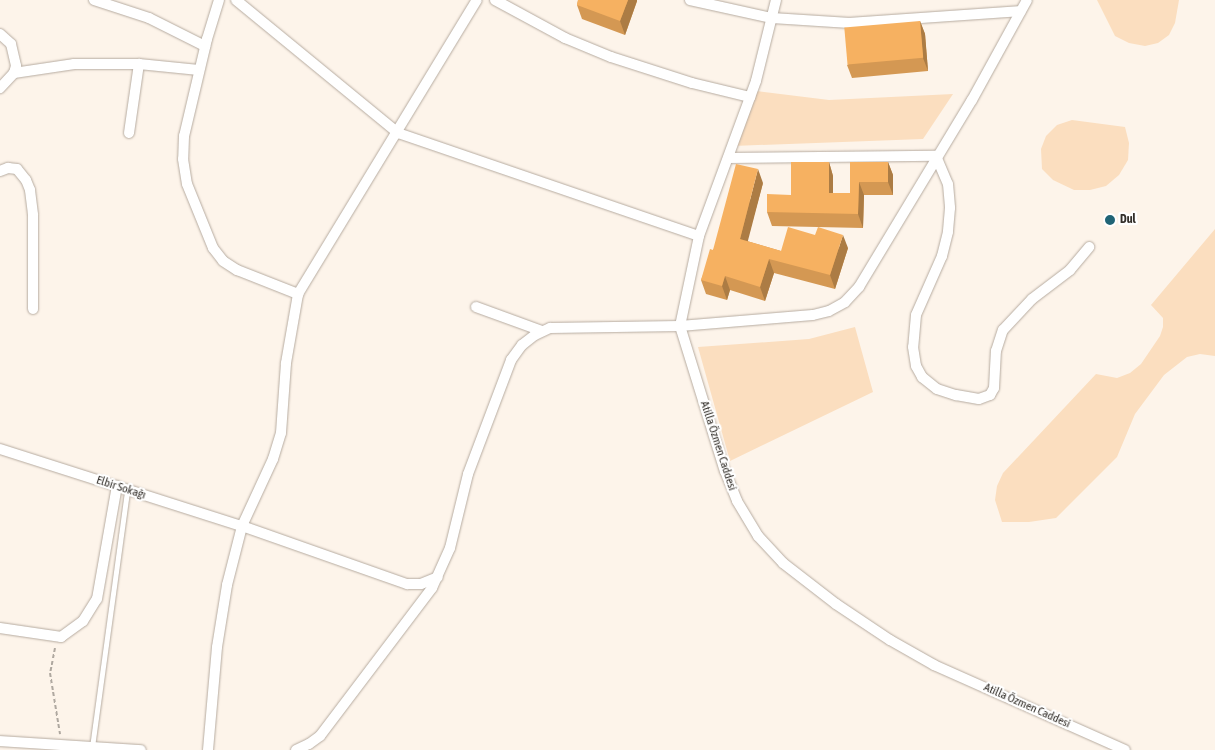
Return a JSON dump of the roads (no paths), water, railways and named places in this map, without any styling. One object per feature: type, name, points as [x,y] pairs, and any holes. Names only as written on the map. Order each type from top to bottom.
[{"type":"street","points":[[94,0],[149,18],[205,46]]},
{"type":"street","points":[[219,0],[205,46],[184,136],[183,159],[191,197],[213,248],[230,266],[298,294]]},
{"type":"street","points":[[236,0],[398,133],[699,236]]},
{"type":"street","points":[[208,750],[221,615],[242,526],[277,446],[282,421],[286,362],[298,294],[398,133],[477,0]]},
{"type":"street","points":[[495,0],[565,38],[611,57],[692,83],[750,96]]},
{"type":"street","points":[[690,0],[772,18],[850,23],[1021,11]]},
{"type":"street","name":"Atilla Özmen Caddesi","points":[[776,0],[750,96],[699,236],[680,326],[730,486],[751,526],[774,554],[836,604],[905,650],[1125,750]]},
{"type":"street","points":[[296,750],[320,736],[425,599],[438,576],[450,548],[468,474],[511,360],[522,345],[542,331],[550,328],[680,326],[813,315],[837,308],[859,286],[936,156],[972,100],[1027,0]]},
{"type":"street","points":[[0,34],[11,44],[14,51],[14,73]]},
{"type":"street","points":[[0,88],[14,73],[74,64],[139,64],[200,70]]},
{"type":"street","points":[[129,133],[139,64]]},
{"type":"street","points":[[728,158],[936,156]]},
{"type":"street","points":[[936,156],[948,184],[950,208],[948,232],[942,256],[916,315],[913,340],[915,360],[919,372],[937,389],[967,398],[983,398],[990,395],[994,384],[996,351],[1003,330],[1032,299],[1070,270],[1088,247]]},
{"type":"street","points":[[0,171],[8,168],[16,169],[26,180],[30,190],[33,215],[33,309]]},
{"type":"street","points":[[476,307],[542,331]]},
{"type":"street","name":"Elbir Sokağı","points":[[0,449],[242,526],[407,584],[421,584],[438,576]]},
{"type":"street","points":[[0,628],[60,637],[83,622],[97,599],[122,488]]},
{"type":"street","points":[[0,741],[141,750]]},
{"type":"lane","points":[[92,747],[122,488]]},
{"type":"place","name":"Dul","points":[[1110,220]]}]
